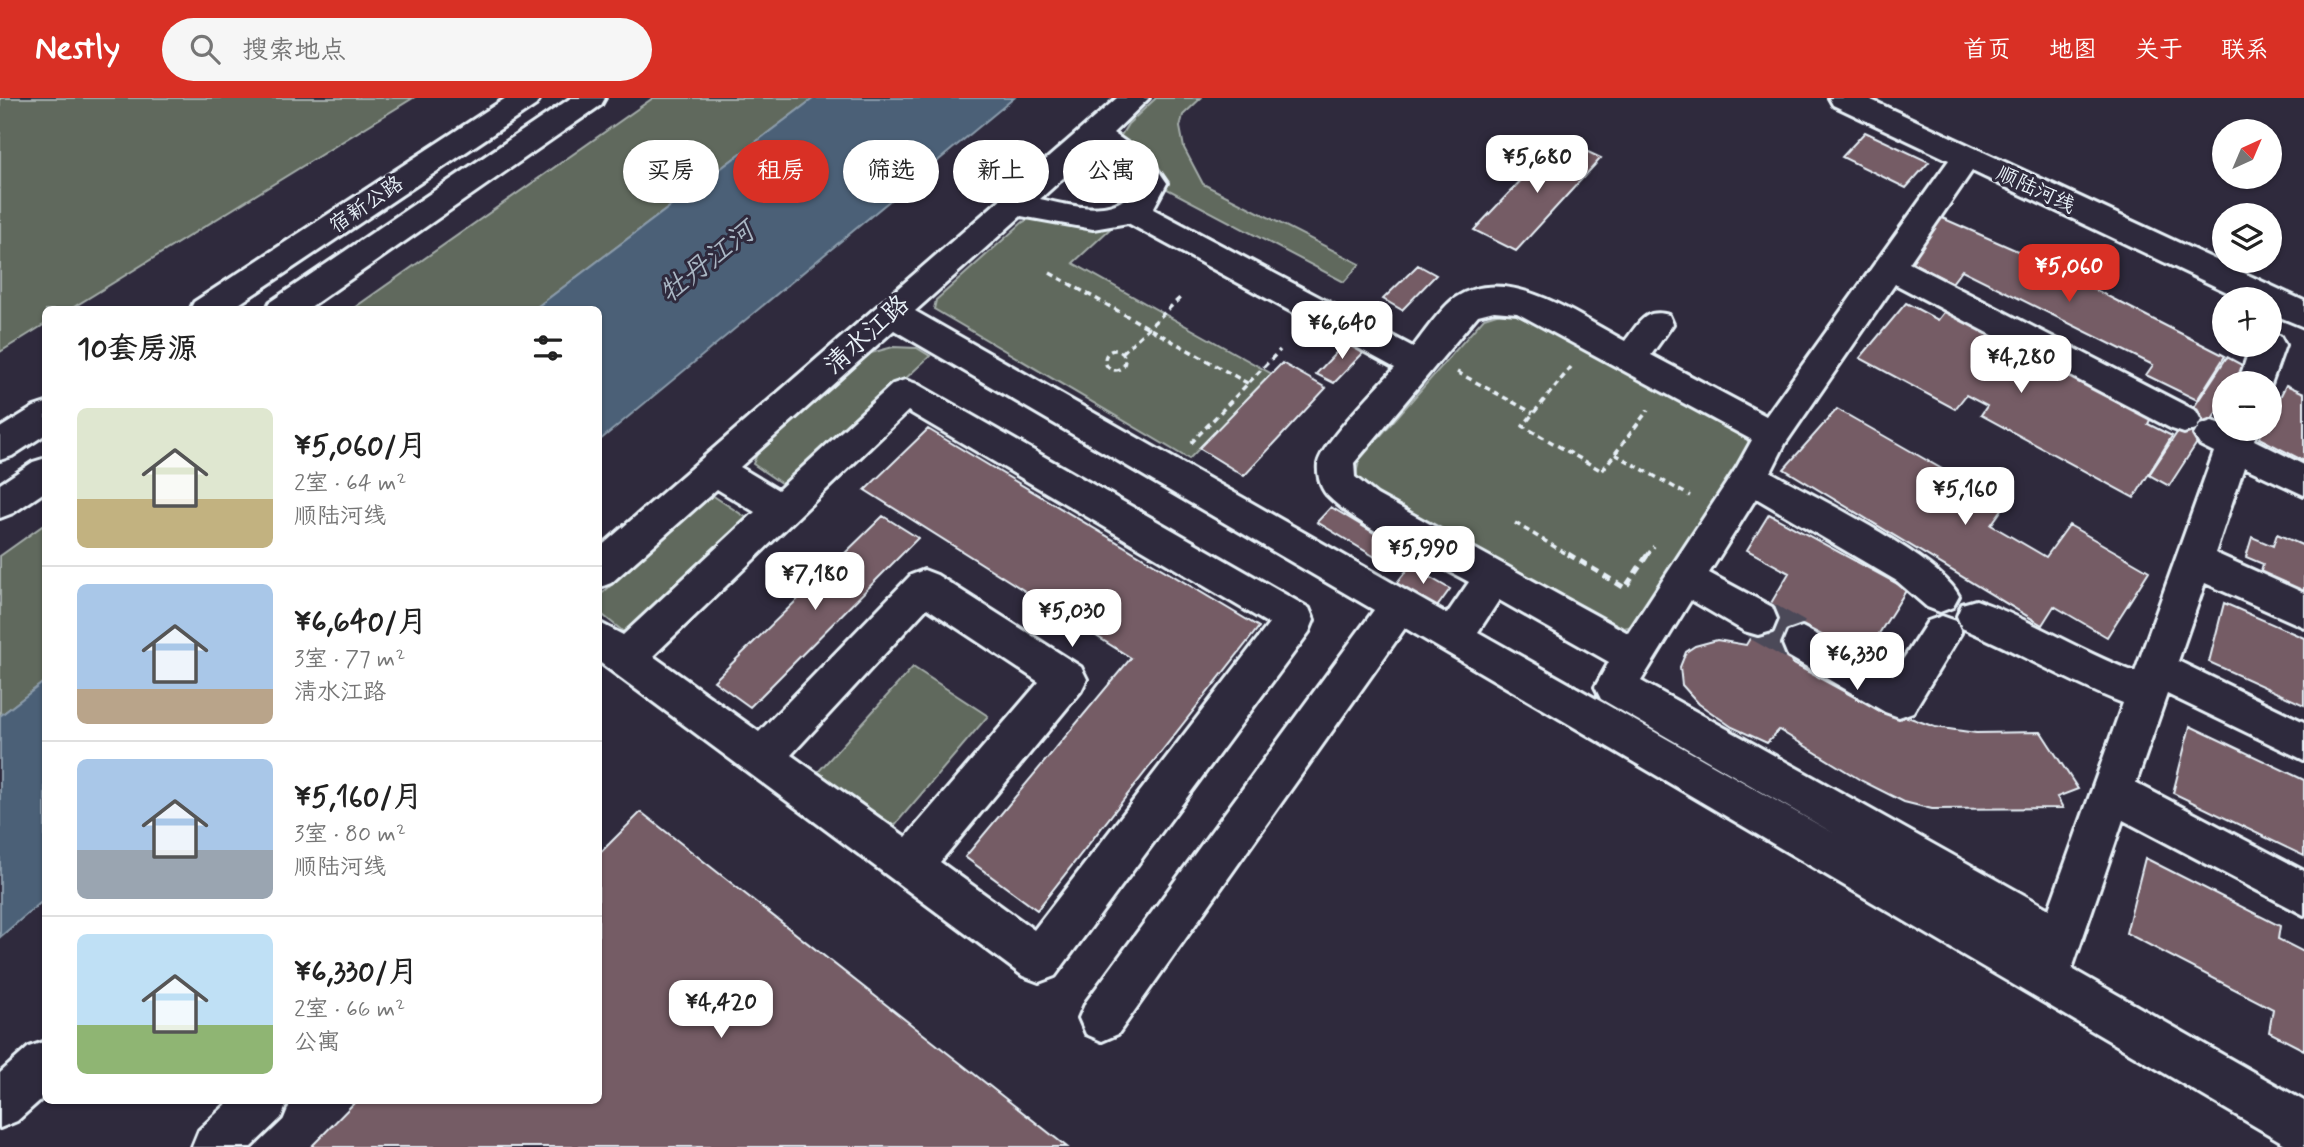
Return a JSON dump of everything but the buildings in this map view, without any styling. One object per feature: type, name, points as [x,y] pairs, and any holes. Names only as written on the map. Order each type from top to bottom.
[{"type":"main road","name":"宿新公路","points":[[212,306],[526,98]]},
{"type":"main road","name":"宿新公路","points":[[288,306],[591,98]]},
{"type":"main road","name":"清水江路","points":[[602,568],[1135,98]]},
{"type":"main road","name":"顺陆河线","points":[[1843,98],[2293,310]]},
{"type":"main road","points":[[1094,134],[1102,140]]},
{"type":"main road","points":[[1966,156],[1772,435],[1750,477],[1615,687],[2060,940]]},
{"type":"main road","points":[[1015,204],[1087,219],[1116,216],[1140,203],[1426,356]]},
{"type":"main road","points":[[1889,267],[2212,430]]},
{"type":"main road","points":[[1634,657],[1364,505],[1338,482],[1336,463],[1340,455],[1466,307],[1483,299],[1499,298],[1524,302],[1772,435]]},
{"type":"main road","points":[[2282,325],[2293,310]]},
{"type":"main road","points":[[890,312],[2304,1128]]},
{"type":"main road","points":[[1629,359],[1657,324]]},
{"type":"main road","points":[[905,393],[1295,620],[1038,960],[612,648],[781,510],[905,393]]},
{"type":"main road","points":[[0,446],[42,419]]},
{"type":"main road","points":[[2046,978],[2194,561],[2214,441]]},
{"type":"main road","points":[[2232,441],[2304,481]]},
{"type":"main road","points":[[714,469],[781,510]]},
{"type":"main road","points":[[0,503],[42,475]]},
{"type":"main road","points":[[1750,477],[1910,570],[1952,615],[2017,633],[2093,674],[2152,682],[2304,742]]},
{"type":"main road","points":[[2194,561],[2304,611]]},
{"type":"main road","points":[[1453,637],[1493,578]]},
{"type":"main road","points":[[1685,578],[1758,619]]},
{"type":"main road","points":[[761,758],[924,586],[1067,679],[909,866]]},
{"type":"main road","points":[[1102,1018],[1399,606]]},
{"type":"main road","points":[[1802,644],[1899,699],[1952,615]]},
{"type":"main road","points":[[2112,792],[2304,894]]},
{"type":"main road","points":[[0,1104],[42,1067]]},
{"type":"main road","points":[[216,1147],[261,1104]]},
{"type":"path","points":[[1051,273],[1249,384]]},
{"type":"path","points":[[1122,353],[1127,360],[1122,368],[1114,369],[1105,365],[1103,359],[1107,354],[1122,353],[1182,296]]},
{"type":"path","points":[[1594,340],[1523,426],[1602,471],[1670,381]]},
{"type":"path","points":[[1185,450],[1280,351]]},
{"type":"path","points":[[1426,356],[1533,413]]},
{"type":"path","points":[[1615,454],[1690,496],[1683,506]]},
{"type":"path","points":[[1516,523],[1625,588],[1662,536]]},
{"type":"shaded area","points":[[0,98],[413,98],[75,306],[42,306],[42,326],[0,352]]},
{"type":"shaded area","points":[[653,98],[814,98],[758,140],[733,140],[733,159],[719,170],[719,140],[623,140],[623,203],[675,203],[538,306],[357,306]]},
{"type":"shaded area","points":[[1156,98],[1201,98],[1183,115],[1180,127],[1184,148],[1203,184],[1360,264],[1344,282],[1167,189],[1159,180],[1159,140],[1123,140],[1120,137],[1128,124]]},
{"type":"shaded area","points":[[1033,217],[1111,228],[1073,263],[1272,374],[1189,459],[934,309],[936,300],[1023,222]]},
{"type":"shaded area","points":[[1506,311],[1515,312],[1747,435],[1749,450],[1639,624],[1617,630],[1605,627],[1358,484],[1355,476],[1360,459],[1484,318]]},
{"type":"shaded area","points":[[893,347],[917,348],[930,356],[793,483],[785,486],[753,464],[757,454],[871,353]]},
{"type":"shaded area","points":[[712,495],[750,520],[625,633],[602,614],[602,593]]},
{"type":"shaded area","points":[[42,526],[42,683],[0,716],[0,556]]},
{"type":"shaded area","points":[[913,667],[988,716],[894,826],[818,772]]},
{"type":"water","name":"牡丹江河","points":[[814,98],[1014,98],[963,140],[953,140],[953,148],[939,160],[939,140],[843,140],[843,203],[887,203],[602,439],[602,306],[538,306],[675,203],[719,203],[719,170],[733,159],[733,203],[829,203],[829,140],[758,140]]},
{"type":"water","points":[[42,683],[42,902],[0,937],[0,716]]},
{"type":"tunnel","points":[[1758,619],[1802,644]]}]
